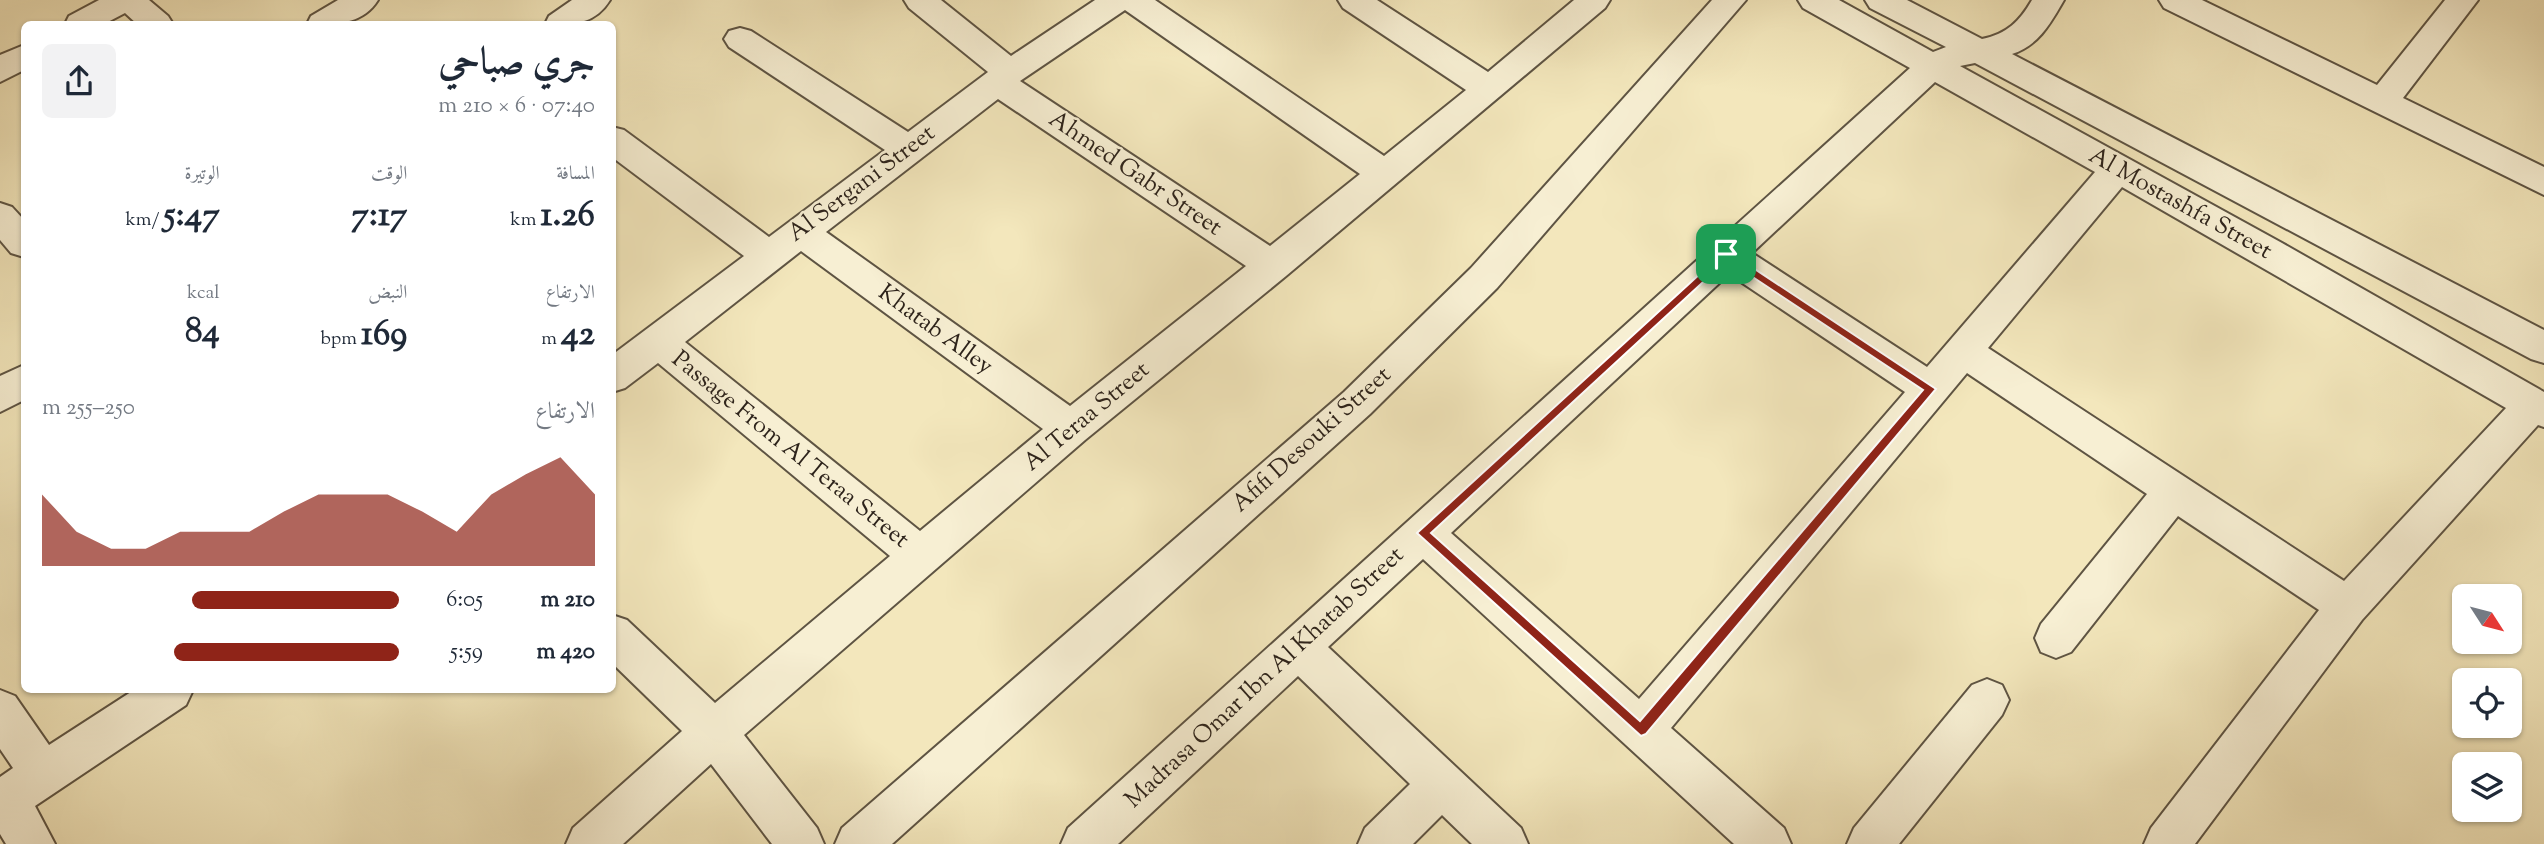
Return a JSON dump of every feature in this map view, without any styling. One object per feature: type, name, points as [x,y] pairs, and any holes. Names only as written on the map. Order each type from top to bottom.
[{"type":"street","points":[[86,21],[124,0]]},
{"type":"street","points":[[129,0],[154,21]]},
{"type":"street","points":[[327,21],[362,0]]},
{"type":"street","points":[[564,21],[594,0]]},
{"type":"street","name":"Ahmed Gabr Street","points":[[920,0],[1003,77],[1273,265]]},
{"type":"street","name":"Al Sergani Street","points":[[616,374],[1003,77],[1117,0]]},
{"type":"street","points":[[1133,0],[1385,174]]},
{"type":"street","points":[[1354,0],[1489,89]]},
{"type":"street","name":"Al Teraa Street","points":[[589,844],[714,732],[1071,428],[1489,89],[1594,0]]},
{"type":"street","name":"Afifi Desouki Street","points":[[858,844],[1357,403],[1484,278],[1730,0]]},
{"type":"street","name":"Al Mostashfa Street","points":[[1814,0],[2539,408]]},
{"type":"street","name":"Al Mostashfa Street","points":[[1881,0],[2538,332]]},
{"type":"street","name":"Madrasa Omar Ibn Al Khatab Street","points":[[1084,844],[1933,65],[1952,55],[2001,48],[2029,32],[2048,0]]},
{"type":"street","points":[[2175,0],[2227,10],[2382,102],[2544,182]]},
{"type":"street","points":[[2382,102],[2462,0]]},
{"type":"street","points":[[740,39],[909,149]]},
{"type":"street","points":[[0,70],[21,58]]},
{"type":"street","points":[[616,142],[768,255]]},
{"type":"street","points":[[1641,730],[2118,169]]},
{"type":"street","points":[[0,216],[21,240]]},
{"type":"street","name":"Khatab Alley","points":[[799,231],[1071,428]]},
{"type":"street","points":[[1726,254],[1931,389]]},
{"type":"street","name":"Passage From Al Teraa Street","points":[[659,342],[921,557]]},
{"type":"street","points":[[1964,351],[2347,606]]},
{"type":"street","points":[[0,396],[21,383]]},
{"type":"street","points":[[2167,844],[2347,606],[2539,408]]},
{"type":"street","points":[[2056,638],[2174,491]]},
{"type":"street","points":[[1423,533],[1768,844]]},
{"type":"street","points":[[616,638],[714,732],[801,844]]},
{"type":"street","points":[[1298,647],[1505,844]]},
{"type":"street","points":[[32,844],[3,801],[167,693]]},
{"type":"street","points":[[1870,844],[1987,700]]},
{"type":"street","points":[[0,711],[44,776]]},
{"type":"street","points":[[1381,844],[1441,784]]},
{"type":"route","points":[[1726,254],[1931,389],[1641,730],[1423,533],[1726,254]]}]
